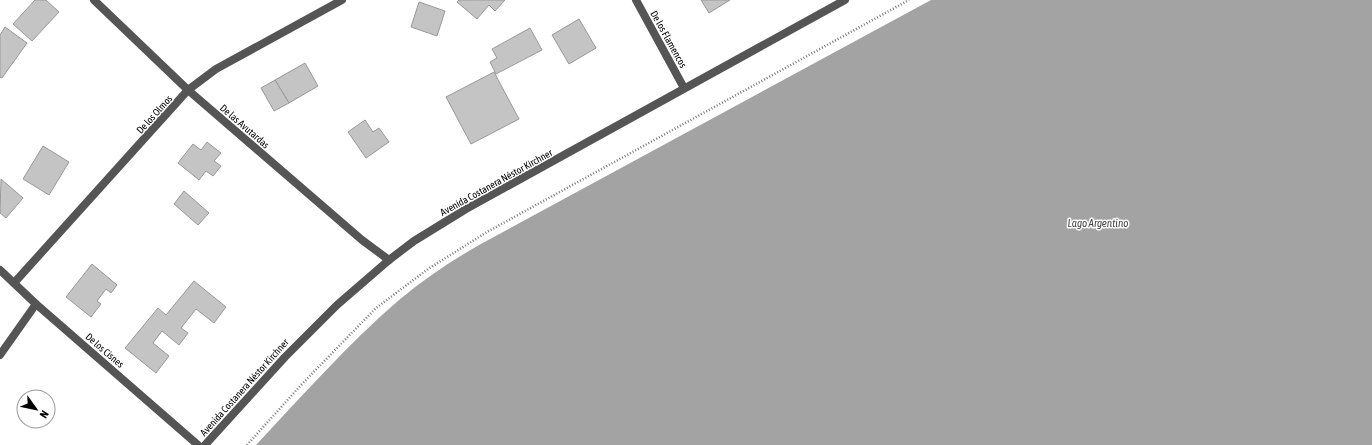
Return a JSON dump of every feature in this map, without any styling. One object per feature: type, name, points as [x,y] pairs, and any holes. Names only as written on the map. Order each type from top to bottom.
[{"type":"street","name":"De las Avutardas","points":[[94,0],[188,90],[362,240],[389,260]]},
{"type":"street","name":"De los Olmos","points":[[14,283],[188,90],[216,69],[342,0]]},
{"type":"street","name":"De los Flamencos","points":[[636,0],[684,88]]},
{"type":"street","name":"Avenida Costanera Néstor Kirchner","points":[[205,445],[311,330],[337,305],[389,260],[414,241],[684,88],[845,0]]},
{"type":"street","name":"De los Cisnes","points":[[0,270],[36,304],[198,445]]},
{"type":"street","points":[[0,355],[36,304]]},
{"type":"path","points":[[247,445],[302,384],[376,308],[428,269],[487,232],[909,0]]},
{"type":"water","name":"Lago Argentino","points":[[931,0],[1372,0],[1372,445],[256,445],[326,371],[380,317],[408,292],[448,264],[479,245]]},
{"type":"building","points":[[35,0],[46,0],[59,12],[32,41],[13,24]]},
{"type":"building","points":[[459,0],[505,0],[495,11],[489,5],[477,19],[457,2]]},
{"type":"building","points":[[701,0],[730,0],[709,13]]},
{"type":"building","points":[[419,2],[445,11],[437,36],[411,27]]},
{"type":"building","points":[[579,19],[596,48],[569,64],[552,35]]},
{"type":"building","points":[[5,27],[27,43],[2,78],[0,77],[0,35]]},
{"type":"building","points":[[530,28],[542,50],[496,74],[490,62],[497,58],[492,49]]},
{"type":"building","points":[[305,63],[318,86],[289,103],[275,80]]},
{"type":"building","points":[[494,72],[519,119],[471,144],[446,97]]},
{"type":"building","points":[[275,80],[289,103],[274,111],[261,88]]},
{"type":"building","points":[[365,120],[373,132],[379,128],[389,142],[366,158],[348,132]]},
{"type":"building","points":[[207,142],[221,153],[214,161],[221,166],[213,176],[206,171],[199,180],[178,163],[193,144],[201,150]]},
{"type":"building","points":[[43,146],[69,162],[49,195],[23,179]]},
{"type":"building","points":[[1,179],[23,198],[6,218],[0,213]]},
{"type":"building","points":[[184,191],[209,213],[198,225],[174,204]]},
{"type":"building","points":[[92,264],[117,285],[111,293],[106,289],[97,301],[101,304],[91,317],[66,297]]},
{"type":"building","points":[[194,281],[226,307],[214,323],[196,309],[181,328],[188,333],[179,345],[162,331],[153,343],[169,356],[156,373],[125,348],[158,308],[166,315]]}]
